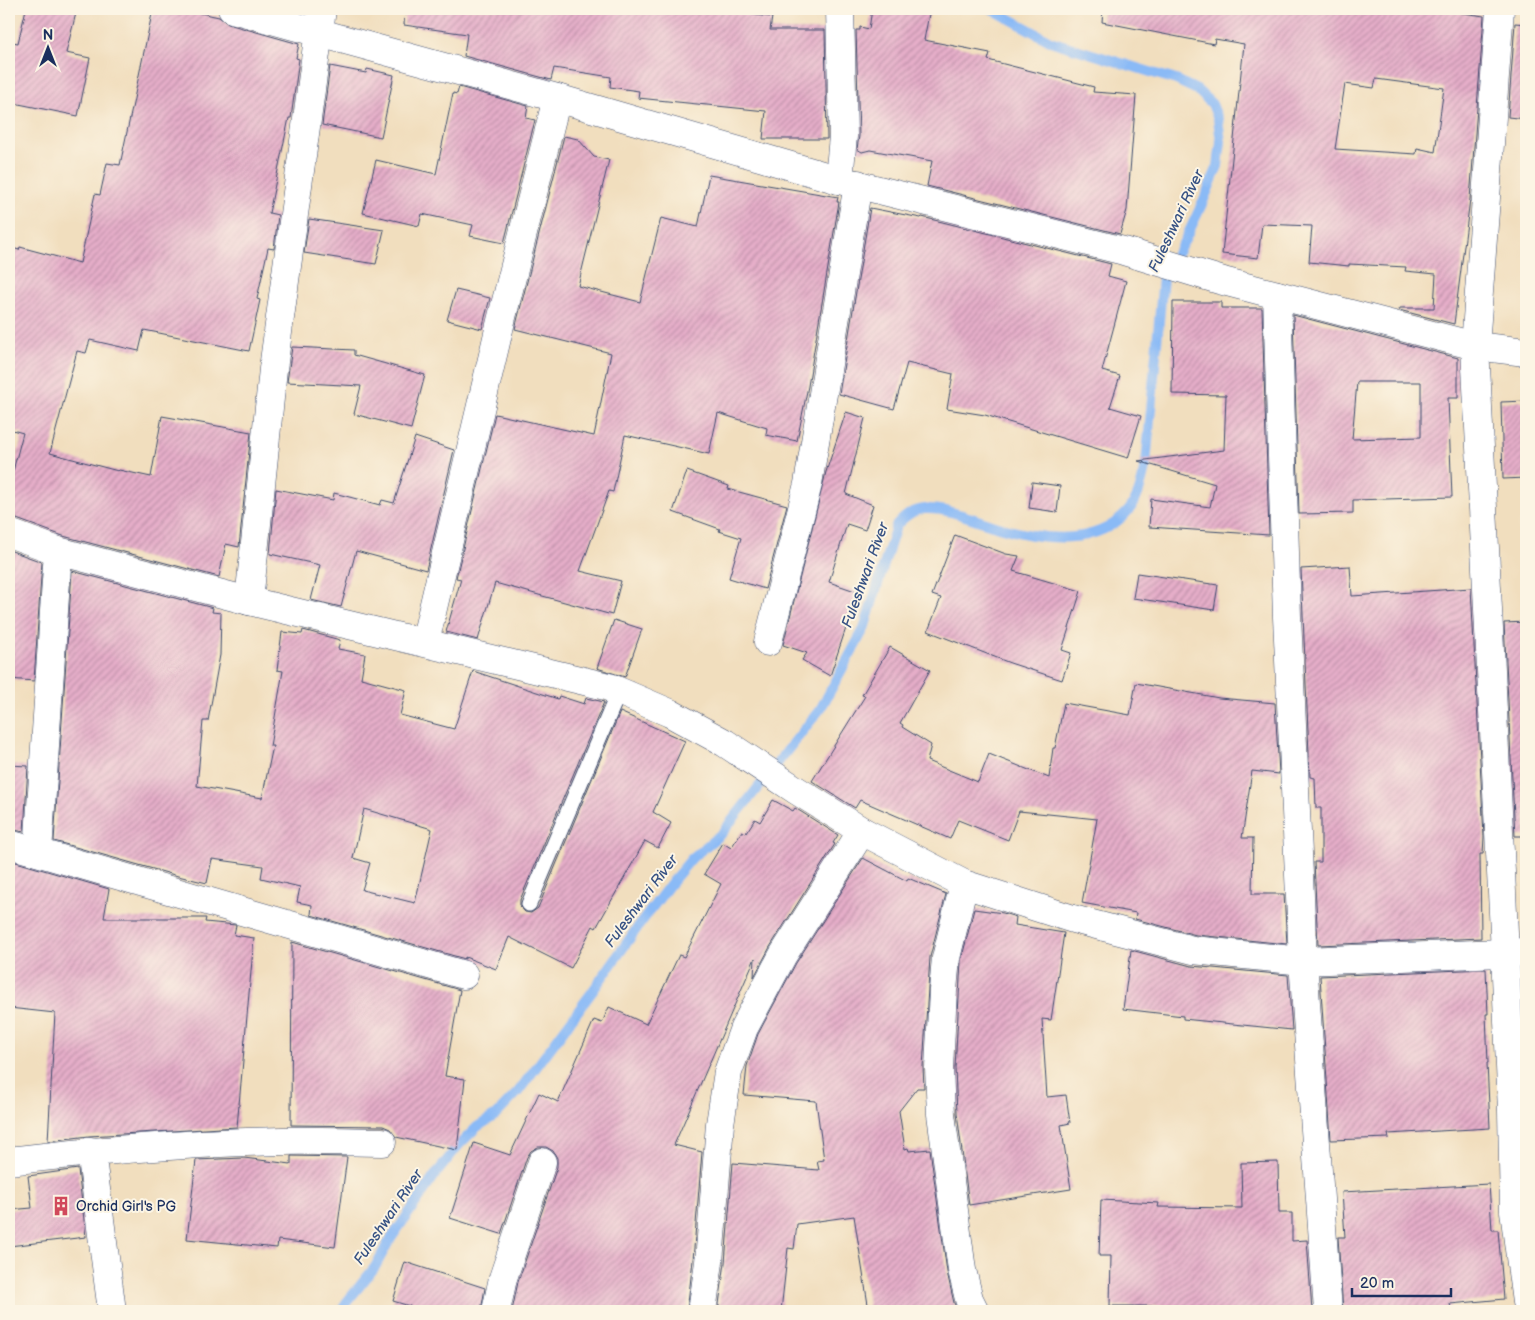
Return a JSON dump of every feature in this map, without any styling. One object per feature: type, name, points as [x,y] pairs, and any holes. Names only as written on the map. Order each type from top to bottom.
[{"type":"street","points":[[232,9],[320,20],[557,98],[848,182],[1124,251],[1223,281],[1475,346],[1526,352]]},
{"type":"street","points":[[768,642],[808,484],[848,182],[843,136],[840,9]]},
{"type":"street","points":[[1500,9],[1475,346],[1516,952],[1512,1111],[1526,1302]]},
{"type":"street","points":[[249,601],[273,369],[320,20]]},
{"type":"street","points":[[425,642],[501,321],[557,98]]},
{"type":"street","points":[[1277,295],[1287,626],[1303,961],[1328,1311]]},
{"type":"street","points":[[9,533],[58,551],[249,601],[609,687],[670,713],[725,744],[862,831],[964,884],[1073,919],[1193,950],[1303,961],[1516,952]]},
{"type":"street","points":[[38,852],[58,551]]},
{"type":"street","points":[[702,1311],[709,1262],[720,1124],[728,1072],[744,1028],[783,954],[862,831]]},
{"type":"street","points":[[9,844],[464,975]]},
{"type":"street","points":[[964,884],[946,958],[939,1068],[941,1114],[962,1270],[969,1298],[975,1311]]},
{"type":"street","points":[[9,1161],[91,1151],[169,1145],[284,1141],[382,1142]]},
{"type":"street","points":[[91,1151],[112,1311]]},
{"type":"street","points":[[496,1311],[503,1278],[542,1162]]},
{"type":"lane","points":[[529,904],[619,691]]},
{"type":"building","points":[[26,9],[77,9],[66,53],[90,58],[78,116],[9,102],[9,59],[12,42],[18,43]]},
{"type":"building","points":[[153,9],[182,9],[219,17],[228,24],[299,44],[296,58],[299,59],[291,118],[289,118],[269,213],[278,215],[274,249],[268,248],[257,299],[260,300],[249,351],[144,330],[139,351],[90,340],[86,353],[77,351],[50,453],[118,471],[151,477],[162,416],[251,432],[239,547],[226,544],[219,577],[63,536],[14,518],[9,518],[9,486],[23,433],[9,429],[9,247],[19,250],[20,247],[80,263],[95,194],[100,195],[107,163],[120,165]]},
{"type":"building","points":[[405,9],[723,9],[723,11],[772,17],[770,30],[825,30],[827,139],[763,139],[766,111],[638,98],[639,91],[610,87],[611,77],[554,68],[551,80],[464,56],[467,34],[404,25]]},
{"type":"building","points":[[872,9],[930,9],[924,40],[990,53],[988,60],[1094,87],[1093,92],[1136,95],[1127,210],[1120,234],[927,186],[932,161],[870,150],[862,152],[857,149],[859,136],[856,30],[860,30],[860,27],[869,29]]},
{"type":"building","points":[[1103,9],[1450,9],[1449,11],[1484,16],[1470,199],[1454,324],[1399,310],[1400,308],[1434,308],[1436,274],[1405,271],[1406,267],[1349,264],[1349,266],[1309,262],[1312,226],[1262,224],[1258,258],[1222,254],[1244,44],[1215,39],[1214,44],[1102,22]],"holes":[[[1376,79],[1444,88],[1435,152],[1417,148],[1416,154],[1335,149],[1345,84],[1374,88]]]},
{"type":"building","points":[[1515,23],[1526,24],[1526,119],[1508,117]]},
{"type":"building","points":[[330,66],[366,73],[367,69],[394,75],[381,137],[322,125]]},
{"type":"building","points":[[459,87],[528,106],[526,118],[535,120],[504,243],[470,236],[473,225],[422,214],[419,226],[363,213],[376,160],[436,174],[453,93],[457,94]]},
{"type":"building","points":[[564,136],[578,139],[594,157],[609,160],[578,286],[640,302],[661,218],[698,227],[709,175],[838,197],[837,202],[839,202],[808,386],[797,441],[766,435],[767,428],[718,413],[709,454],[625,435],[613,492],[609,491],[580,571],[621,581],[612,615],[495,583],[478,640],[446,632],[461,579],[456,578],[495,414],[594,436],[611,353],[515,329]]},
{"type":"building","points":[[870,208],[922,217],[1111,264],[1108,276],[1126,281],[1102,371],[1120,376],[1110,407],[1141,416],[1128,458],[985,415],[947,409],[953,374],[907,363],[894,409],[839,394]]},
{"type":"building","points":[[309,219],[384,230],[376,264],[304,253]]},
{"type":"building","points":[[456,290],[490,298],[482,329],[447,320]]},
{"type":"building","points":[[1173,302],[1221,302],[1221,308],[1262,308],[1269,535],[1149,527],[1151,499],[1210,507],[1215,484],[1138,461],[1224,450],[1226,395],[1172,394]]},
{"type":"building","points":[[1293,315],[1458,358],[1458,398],[1448,398],[1452,497],[1353,500],[1353,513],[1299,514]],"holes":[[[1357,382],[1421,382],[1421,437],[1352,439]]]},
{"type":"building","points":[[292,347],[354,350],[354,355],[425,375],[411,429],[354,414],[361,386],[287,382]]},
{"type":"building","points":[[1526,401],[1526,478],[1503,479],[1501,402]]},
{"type":"building","points":[[846,412],[865,418],[846,494],[873,505],[865,530],[847,524],[829,582],[858,592],[830,676],[802,660],[807,653],[783,645],[826,472]]},
{"type":"building","points":[[415,437],[454,450],[426,570],[356,551],[341,607],[311,600],[320,565],[270,554],[276,489],[333,500],[334,493],[380,505],[382,500],[394,503]]},
{"type":"building","points":[[687,471],[729,486],[728,489],[787,505],[765,589],[729,578],[741,538],[673,512]]},
{"type":"building","points":[[1032,482],[1060,486],[1057,512],[1029,508]]},
{"type":"building","points":[[955,535],[1006,554],[1019,556],[1013,571],[1081,591],[1062,650],[1071,653],[1062,680],[1010,663],[928,631],[941,598],[932,595]]},
{"type":"building","points":[[9,550],[42,562],[34,681],[9,679]]},
{"type":"building","points":[[1350,566],[1352,596],[1471,588],[1484,837],[1483,854],[1480,854],[1481,938],[1318,945],[1314,862],[1321,862],[1321,808],[1316,808],[1315,778],[1310,777],[1301,569]]},
{"type":"building","points":[[72,571],[213,608],[212,612],[221,613],[220,655],[208,721],[203,721],[197,786],[262,798],[273,746],[270,746],[283,671],[277,670],[282,632],[302,634],[303,630],[340,640],[338,649],[365,654],[361,678],[406,690],[400,715],[454,729],[473,671],[558,699],[559,696],[584,704],[586,698],[604,702],[520,900],[520,906],[525,912],[531,913],[538,908],[620,712],[685,741],[653,812],[671,823],[658,848],[645,841],[596,928],[593,926],[571,968],[509,937],[496,969],[465,957],[465,959],[311,915],[312,905],[297,902],[300,887],[261,878],[263,866],[212,859],[207,883],[54,841]],"holes":[[[364,809],[432,829],[415,903],[362,890],[370,863],[353,858]]]},
{"type":"building","points":[[1137,573],[1218,585],[1214,610],[1133,598]]},
{"type":"building","points":[[614,620],[642,629],[625,677],[597,668]]},
{"type":"building","points":[[1526,622],[1526,836],[1515,836],[1504,623]]},
{"type":"building","points":[[890,647],[930,670],[900,723],[903,725],[902,727],[931,745],[927,761],[978,782],[989,754],[1049,778],[1053,748],[1055,748],[1064,703],[1130,715],[1136,683],[1219,698],[1275,703],[1279,774],[1252,771],[1242,838],[1253,838],[1252,894],[1284,894],[1287,944],[1196,935],[1135,919],[1136,913],[1082,903],[1097,819],[1019,811],[1008,840],[958,820],[950,839],[860,800],[855,808],[812,781],[865,696],[862,695]]},
{"type":"building","points":[[9,765],[28,766],[24,832],[9,829]]},
{"type":"building","points":[[773,800],[793,811],[795,808],[838,835],[833,843],[835,844],[770,947],[754,977],[755,958],[674,1145],[702,1152],[687,1311],[512,1311],[518,1282],[557,1167],[557,1158],[553,1151],[546,1147],[538,1147],[531,1151],[527,1157],[501,1234],[450,1218],[474,1143],[510,1155],[539,1093],[558,1102],[594,1020],[602,1023],[609,1007],[646,1024],[679,955],[684,957],[721,884],[704,874],[723,843],[731,848],[742,831],[746,833],[755,819],[760,822]]},
{"type":"building","points":[[863,858],[907,881],[908,878],[946,894],[930,957],[923,1067],[924,1088],[917,1088],[899,1111],[905,1149],[908,1148],[909,1151],[930,1149],[947,1272],[954,1303],[958,1311],[869,1311],[854,1216],[797,1224],[794,1249],[788,1248],[781,1311],[718,1311],[725,1263],[733,1163],[819,1170],[817,1161],[824,1160],[816,1101],[744,1095],[747,1066],[758,1034],[796,963]]},
{"type":"building","points":[[9,860],[109,889],[104,918],[206,918],[205,922],[236,925],[234,935],[254,938],[237,1127],[89,1136],[48,1141],[55,1013],[9,1008]]},
{"type":"building","points":[[974,909],[1016,917],[1015,925],[1064,933],[1051,1020],[1042,1019],[1047,1097],[1066,1095],[1070,1123],[1061,1125],[1071,1189],[969,1205],[957,1113],[955,1068],[961,961]]},
{"type":"building","points":[[292,942],[460,990],[445,1076],[465,1079],[457,1150],[396,1137],[390,1129],[383,1126],[291,1125]]},
{"type":"building","points":[[1131,950],[1191,966],[1288,975],[1292,1030],[1183,1019],[1183,1016],[1123,1009]]},
{"type":"building","points":[[1486,969],[1490,1128],[1388,1134],[1389,1138],[1331,1140],[1320,976]]},
{"type":"building","points":[[291,1156],[347,1157],[335,1247],[278,1240],[277,1248],[187,1239],[196,1160],[244,1158],[291,1164]]},
{"type":"building","points":[[1278,1162],[1279,1213],[1292,1213],[1292,1241],[1307,1240],[1312,1311],[1164,1311],[1164,1306],[1110,1306],[1111,1256],[1099,1256],[1101,1200],[1159,1203],[1158,1207],[1242,1208],[1241,1163]]},
{"type":"building","name":"Orchid Girl's PG","points":[[78,1169],[86,1237],[9,1246],[9,1210],[32,1208],[28,1176]]},
{"type":"building","points":[[1489,1184],[1492,1230],[1498,1230],[1504,1299],[1450,1304],[1451,1308],[1430,1311],[1343,1311],[1338,1237],[1345,1237],[1342,1192]]},
{"type":"building","points":[[405,1262],[485,1288],[481,1311],[426,1311],[393,1301]]},
{"type":"waterway","name":"Fuleshwari River","points":[[342,1311],[346,1303],[375,1267],[388,1243],[436,1174],[459,1145],[477,1127],[496,1115],[518,1092],[671,883],[692,858],[722,833],[821,708],[864,629],[896,526],[909,514],[925,509],[934,509],[1018,532],[1052,537],[1069,537],[1086,535],[1102,530],[1116,522],[1129,510],[1136,499],[1146,464],[1163,277],[1185,240],[1218,166],[1221,142],[1218,119],[1212,104],[1197,90],[1176,80],[1050,41],[992,9]]},
{"type":"place","name":"Orchid Girl's PG","points":[[61,1206]]}]
